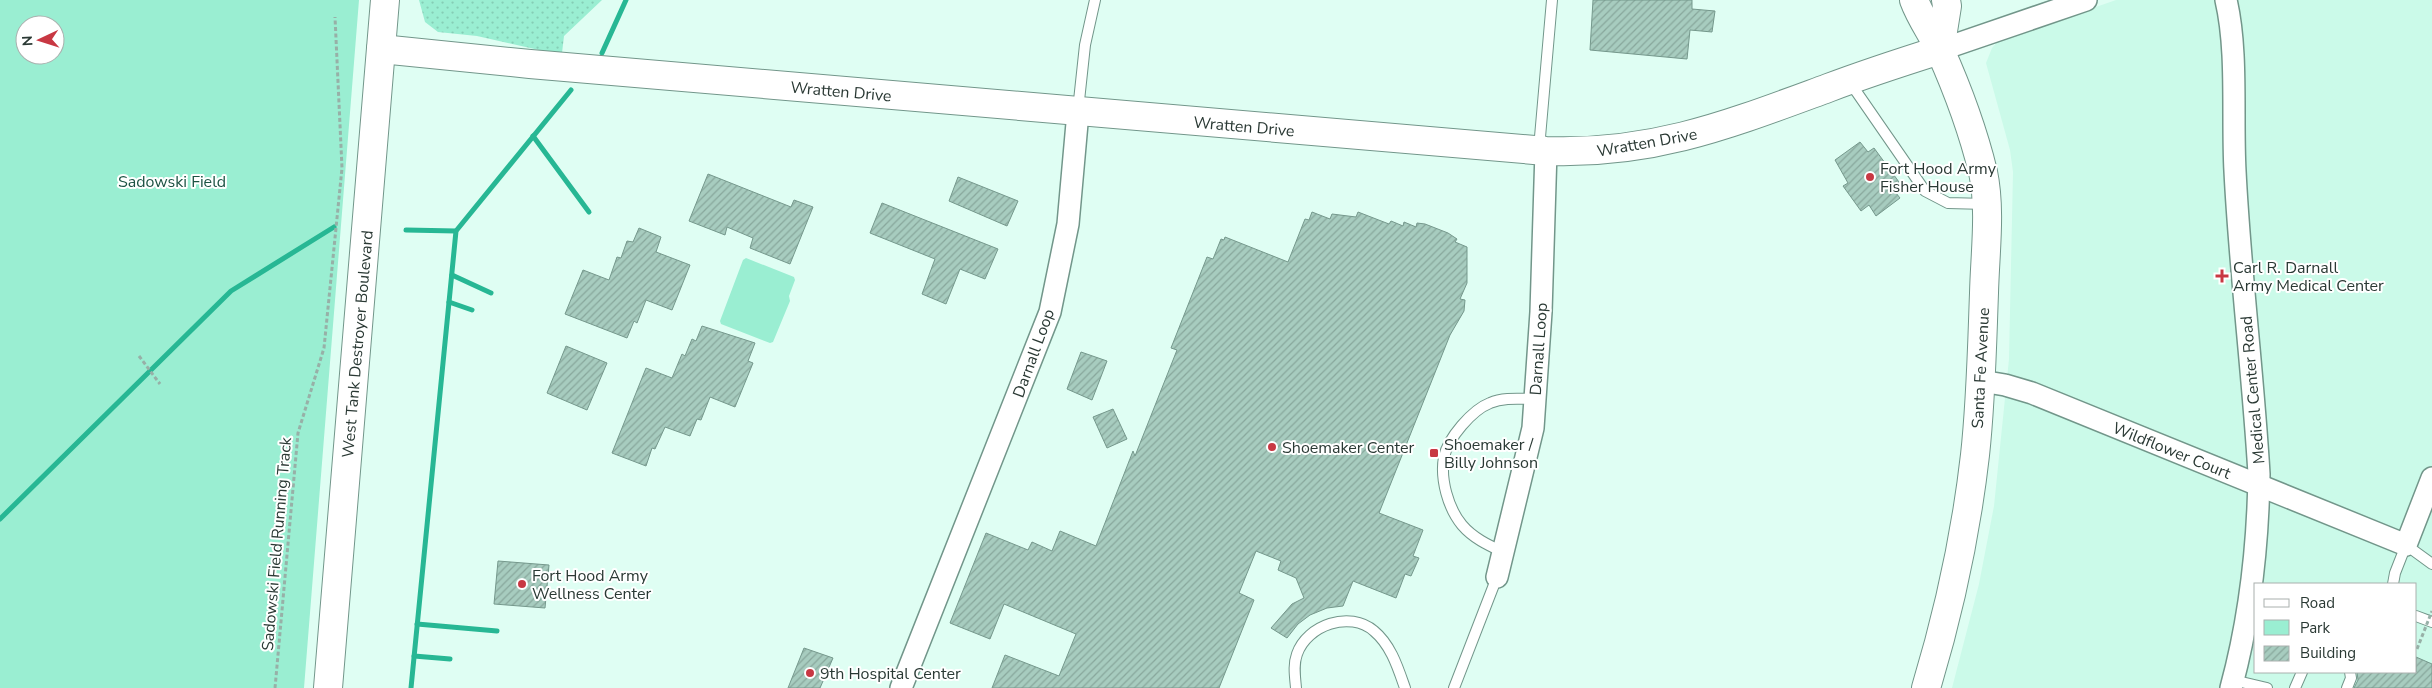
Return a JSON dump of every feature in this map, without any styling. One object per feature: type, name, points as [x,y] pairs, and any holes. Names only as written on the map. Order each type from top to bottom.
[{"type":"street","name":"West Tank Destroyer Boulevard","points":[[328,688],[385,0]]},
{"type":"street","name":"Santa Fe Avenue","points":[[1914,0],[1920,18],[1940,50],[1978,152],[1983,174],[1986,204],[1981,381],[1975,456],[1963,534],[1941,634],[1926,688]]},
{"type":"street","points":[[1940,50],[1947,6],[1946,0]]},
{"type":"street","name":"Wratten Drive","points":[[381,49],[530,64],[1078,112],[1546,151],[1582,152],[1672,140],[1720,128],[1848,80],[2086,0]]},
{"type":"street","name":"Medical Center Road","points":[[2226,0],[2231,27],[2238,239],[2259,485],[2256,549],[2251,594],[2232,684]]},
{"type":"street","name":"Darnall Loop","points":[[901,688],[1050,312],[1068,224],[1078,112]]},
{"type":"street","name":"Darnall Loop","points":[[1497,577],[1533,428],[1541,312],[1546,151]]},
{"type":"street","name":"Wildflower Court","points":[[1981,381],[2005,385],[2032,393],[2406,545]]},
{"type":"street","points":[[2406,545],[2432,478]]},
{"type":"lane","name":"Darnall Loop","points":[[1078,112],[1084,54],[1094,0]]},
{"type":"lane","name":"Darnall Loop","points":[[1546,151],[1540,137],[1552,0]]},
{"type":"lane","points":[[1848,80],[1925,191],[1948,203],[1986,204]]},
{"type":"lane","points":[[1503,552],[1477,539],[1462,525],[1448,501],[1444,474],[1444,456],[1467,418],[1489,403],[1514,398],[1535,399]]},
{"type":"lane","points":[[2393,583],[2395,572],[2406,545],[2432,564]]},
{"type":"lane","name":"Darnall Loop","points":[[1454,688],[1497,577]]},
{"type":"lane","points":[[2417,616],[2432,622]]},
{"type":"lane","points":[[1296,688],[1294,670],[1297,652],[1320,626],[1339,622],[1357,623],[1373,630],[1385,642],[1405,688]]},
{"type":"lane","points":[[2295,688],[2302,673]]},
{"type":"lane","points":[[2347,688],[2351,678],[2350,673]]},
{"type":"lane","points":[[2232,684],[2267,688]]},
{"type":"path","name":"Sadowski Field Running Track","points":[[275,688],[298,433],[324,348],[342,168],[334,17]]},
{"type":"path","points":[[139,356],[160,384]]},
{"type":"path","points":[[2417,649],[2432,611]]},
{"type":"shaded area","name":"Carl R. Darnall Army Medical Center","points":[[2116,0],[2432,0],[2432,688],[1952,688],[1979,584],[1994,506],[2009,359],[2013,172],[2010,150],[1986,63],[1992,48],[1998,41]]},
{"type":"green space","name":"Sadowski Field","points":[[0,0],[359,0],[304,688],[0,688]]},
{"type":"green space","points":[[419,0],[602,0],[564,36],[562,53],[539,50],[477,36],[438,32],[425,22]]},
{"type":"green space","points":[[746,258],[794,277],[795,280],[789,296],[790,301],[773,342],[770,343],[721,324],[720,321],[743,260]]},
{"type":"building","points":[[1593,0],[1692,0],[1692,9],[1715,11],[1712,32],[1690,30],[1687,59],[1590,50]]},
{"type":"building","name":"Fort Hood Army Fisher House","points":[[1860,142],[1868,152],[1874,148],[1899,182],[1892,188],[1900,198],[1876,216],[1869,205],[1861,211],[1843,186],[1848,183],[1835,160]]},
{"type":"building","points":[[708,174],[791,207],[794,200],[813,207],[790,264],[750,248],[753,238],[727,227],[725,235],[689,221]]},
{"type":"building","points":[[958,177],[1018,201],[1007,226],[949,201]]},
{"type":"building","points":[[882,203],[998,249],[985,279],[960,269],[946,304],[922,294],[935,259],[870,233]]},
{"type":"building","name":"Shoemaker Center","points":[[1312,212],[1330,219],[1332,214],[1356,217],[1358,212],[1389,224],[1391,221],[1403,226],[1404,222],[1416,227],[1417,223],[1425,224],[1448,233],[1457,239],[1455,242],[1467,247],[1467,283],[1460,299],[1465,300],[1464,311],[1450,335],[1379,513],[1423,530],[1413,556],[1419,558],[1411,576],[1405,574],[1396,598],[1353,581],[1343,606],[1327,608],[1310,615],[1298,624],[1287,638],[1271,628],[1292,604],[1304,598],[1296,578],[1278,570],[1281,561],[1256,551],[1239,593],[1254,600],[1219,688],[992,688],[1005,655],[1059,676],[1076,634],[1004,604],[990,639],[950,623],[986,533],[1028,550],[1032,542],[1052,551],[1060,531],[1096,546],[1133,451],[1135,456],[1177,350],[1171,348],[1207,257],[1213,259],[1221,239],[1224,240],[1225,237],[1288,262],[1305,219],[1309,220]]},
{"type":"building","points":[[639,228],[661,237],[656,252],[690,265],[672,310],[646,300],[637,323],[634,321],[627,338],[565,314],[583,270],[609,280],[617,257],[621,258],[627,241],[633,242]]},
{"type":"building","points":[[702,326],[755,343],[748,361],[753,363],[735,407],[710,397],[701,420],[697,419],[690,436],[665,427],[655,449],[652,448],[646,466],[612,453],[646,368],[672,378],[682,354],[685,356],[692,339],[696,341]]},
{"type":"building","points":[[566,346],[607,363],[587,410],[547,393]]},
{"type":"building","points":[[1081,352],[1107,361],[1092,400],[1067,389]]},
{"type":"building","points":[[1113,409],[1127,439],[1107,448],[1093,417]]},
{"type":"building","name":"Fort Hood Army Wellness Center","points":[[498,561],[549,565],[545,608],[494,604]]},
{"type":"building","name":"9th Hospital Center","points":[[804,648],[833,658],[820,688],[788,688]]},
{"type":"building","points":[[2417,657],[2432,664],[2432,688],[2354,688],[2358,680],[2357,673],[2417,673]]},
{"type":"waterway","points":[[602,53],[626,0]]},
{"type":"waterway","points":[[411,688],[456,231],[571,90]]},
{"type":"waterway","points":[[533,136],[589,212]]},
{"type":"waterway","points":[[0,519],[231,291],[334,227]]},
{"type":"waterway","points":[[406,230],[456,231]]},
{"type":"waterway","points":[[452,275],[491,293]]},
{"type":"waterway","points":[[449,302],[472,310]]},
{"type":"waterway","points":[[417,624],[497,631]]},
{"type":"waterway","points":[[414,656],[450,659]]},
{"type":"place","name":"Fort Hood Army Fisher House","points":[[1870,177]]},
{"type":"place","name":"Carl R. Darnall Army Medical Center","points":[[2222,276]]},
{"type":"place","name":"Shoemaker Center","points":[[1272,447]]},
{"type":"place","name":"Shoemaker / Billy Johnson","points":[[1434,453]]},
{"type":"place","name":"Fort Hood Army Wellness Center","points":[[522,584]]},
{"type":"place","name":"9th Hospital Center","points":[[810,673]]}]
